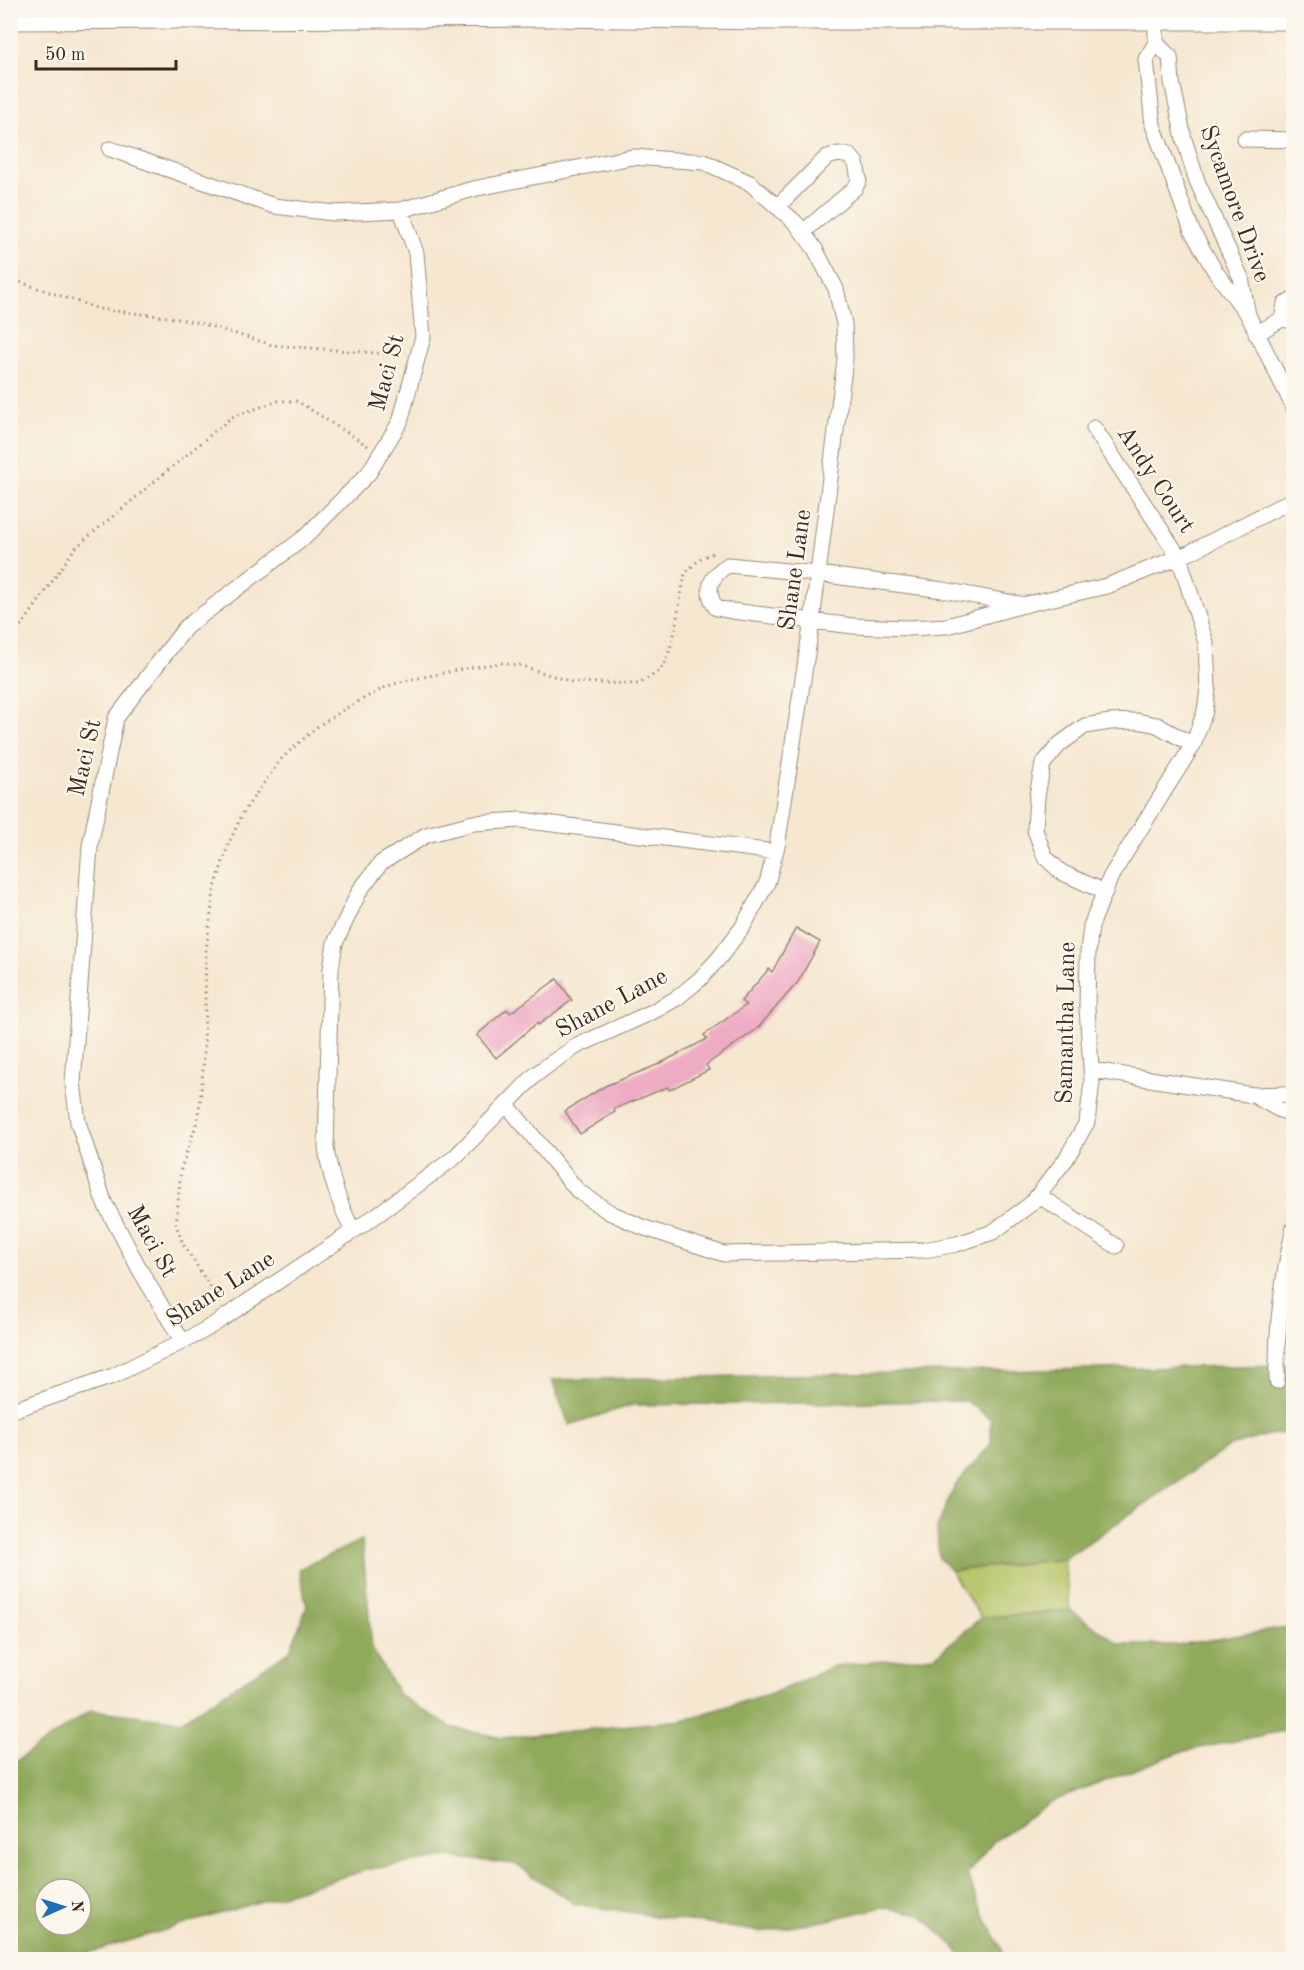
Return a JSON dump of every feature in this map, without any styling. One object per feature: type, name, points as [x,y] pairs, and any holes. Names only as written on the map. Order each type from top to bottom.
[{"type":"street","points":[[10,19],[219,14],[774,19],[1156,14],[1293,19]]},
{"type":"street","name":"Sycamore Drive","points":[[1156,14],[1156,43],[1146,59],[1153,125],[1175,189],[1192,231],[1215,271],[1248,315],[1293,408]]},
{"type":"street","name":"Sycamore Drive","points":[[1156,43],[1170,57],[1172,82],[1184,139],[1197,181],[1241,278],[1248,315]]},
{"type":"street","points":[[1245,140],[1293,140]]},
{"type":"street","name":"Shane Lane","points":[[10,1411],[113,1376],[216,1323],[353,1231],[455,1157],[534,1076],[551,1063],[577,1046],[652,1012],[677,998],[700,979],[719,958],[742,928],[767,883],[775,852],[786,795],[812,621],[845,359],[844,324],[836,289],[815,249],[803,232],[796,223],[750,183],[704,162],[632,157],[473,189],[401,210],[333,213],[274,206],[110,149]]},
{"type":"street","points":[[777,207],[826,157],[839,154],[850,156],[859,173],[859,180],[855,188],[803,232]]},
{"type":"street","points":[[1175,189],[1197,181]]},
{"type":"street","name":"Maci St","points":[[182,1341],[140,1270],[104,1202],[78,1122],[73,1083],[90,846],[117,718],[186,627],[305,537],[368,474],[399,422],[423,337],[417,253],[401,210]]},
{"type":"street","points":[[1256,333],[1288,320],[1285,304],[1293,299]]},
{"type":"street","name":"Andy Court","points":[[1094,428],[1179,557]]},
{"type":"street","points":[[1027,604],[943,590],[728,565],[717,572],[711,583],[710,599],[716,608],[853,626],[909,628],[947,626],[1027,604],[1107,586],[1179,557],[1293,499]]},
{"type":"street","name":"Samantha Lane","points":[[507,1105],[578,1191],[609,1212],[642,1227],[724,1254],[924,1250],[957,1244],[993,1232],[1032,1203],[1066,1159],[1087,1122],[1092,1082],[1087,1008],[1091,926],[1112,876],[1193,745],[1204,711],[1208,689],[1206,644],[1179,557]]},
{"type":"street","points":[[1105,892],[1061,872],[1045,857],[1035,830],[1037,796],[1043,764],[1060,744],[1085,726],[1110,722],[1137,721],[1157,725],[1193,745]]},
{"type":"street","points":[[353,1231],[340,1207],[329,1170],[326,1147],[330,985],[335,943],[360,890],[381,863],[426,835],[453,827],[496,820],[521,820],[775,852]]},
{"type":"street","points":[[1092,1070],[1253,1095],[1293,1096]]},
{"type":"street","points":[[1253,1095],[1280,1110],[1293,1114]]},
{"type":"street","points":[[1038,1195],[1116,1246]]},
{"type":"street","points":[[1277,1381],[1277,1351],[1283,1284],[1293,1228]]},
{"type":"path","points":[[10,286],[17,281],[99,309],[189,321],[272,345],[418,356]]},
{"type":"path","points":[[10,632],[23,624],[75,548],[232,417],[278,401],[297,401],[381,454]]},
{"type":"path","points":[[220,1302],[183,1244],[176,1226],[181,1169],[196,1125],[200,1103],[204,1058],[206,951],[214,891],[228,845],[248,806],[282,758],[318,726],[388,686],[500,663],[519,665],[572,682],[639,684],[646,681],[666,662],[674,635],[685,573],[700,558],[709,553],[722,552]]},
{"type":"green space","points":[[1293,1365],[1293,1432],[1268,1435],[1230,1446],[1064,1559],[951,1571],[939,1558],[937,1528],[954,1487],[991,1444],[991,1419],[966,1401],[632,1405],[569,1425],[552,1380]]},
{"type":"green space","points":[[362,1540],[372,1649],[399,1695],[450,1727],[502,1738],[683,1720],[781,1690],[834,1666],[935,1656],[981,1618],[1070,1610],[1121,1645],[1177,1645],[1293,1627],[1293,1729],[1180,1752],[1048,1803],[993,1842],[967,1874],[978,1903],[1007,1959],[963,1959],[954,1946],[920,1914],[882,1907],[824,1921],[762,1932],[575,1904],[515,1864],[449,1857],[369,1869],[68,1959],[11,1959],[11,1765],[91,1710],[181,1721],[290,1651],[307,1606],[299,1569]]},
{"type":"green space","points":[[1064,1559],[1070,1610],[981,1618],[951,1571]]},
{"type":"building","points":[[796,928],[820,942],[798,982],[757,1029],[706,1065],[709,1070],[669,1090],[668,1087],[614,1109],[615,1112],[580,1134],[565,1111],[605,1086],[657,1065],[707,1039],[704,1035],[746,1005],[741,1001],[769,969],[772,972]]},
{"type":"building","points":[[557,979],[572,1000],[538,1025],[537,1023],[496,1058],[477,1035],[507,1009],[510,1013]]}]
